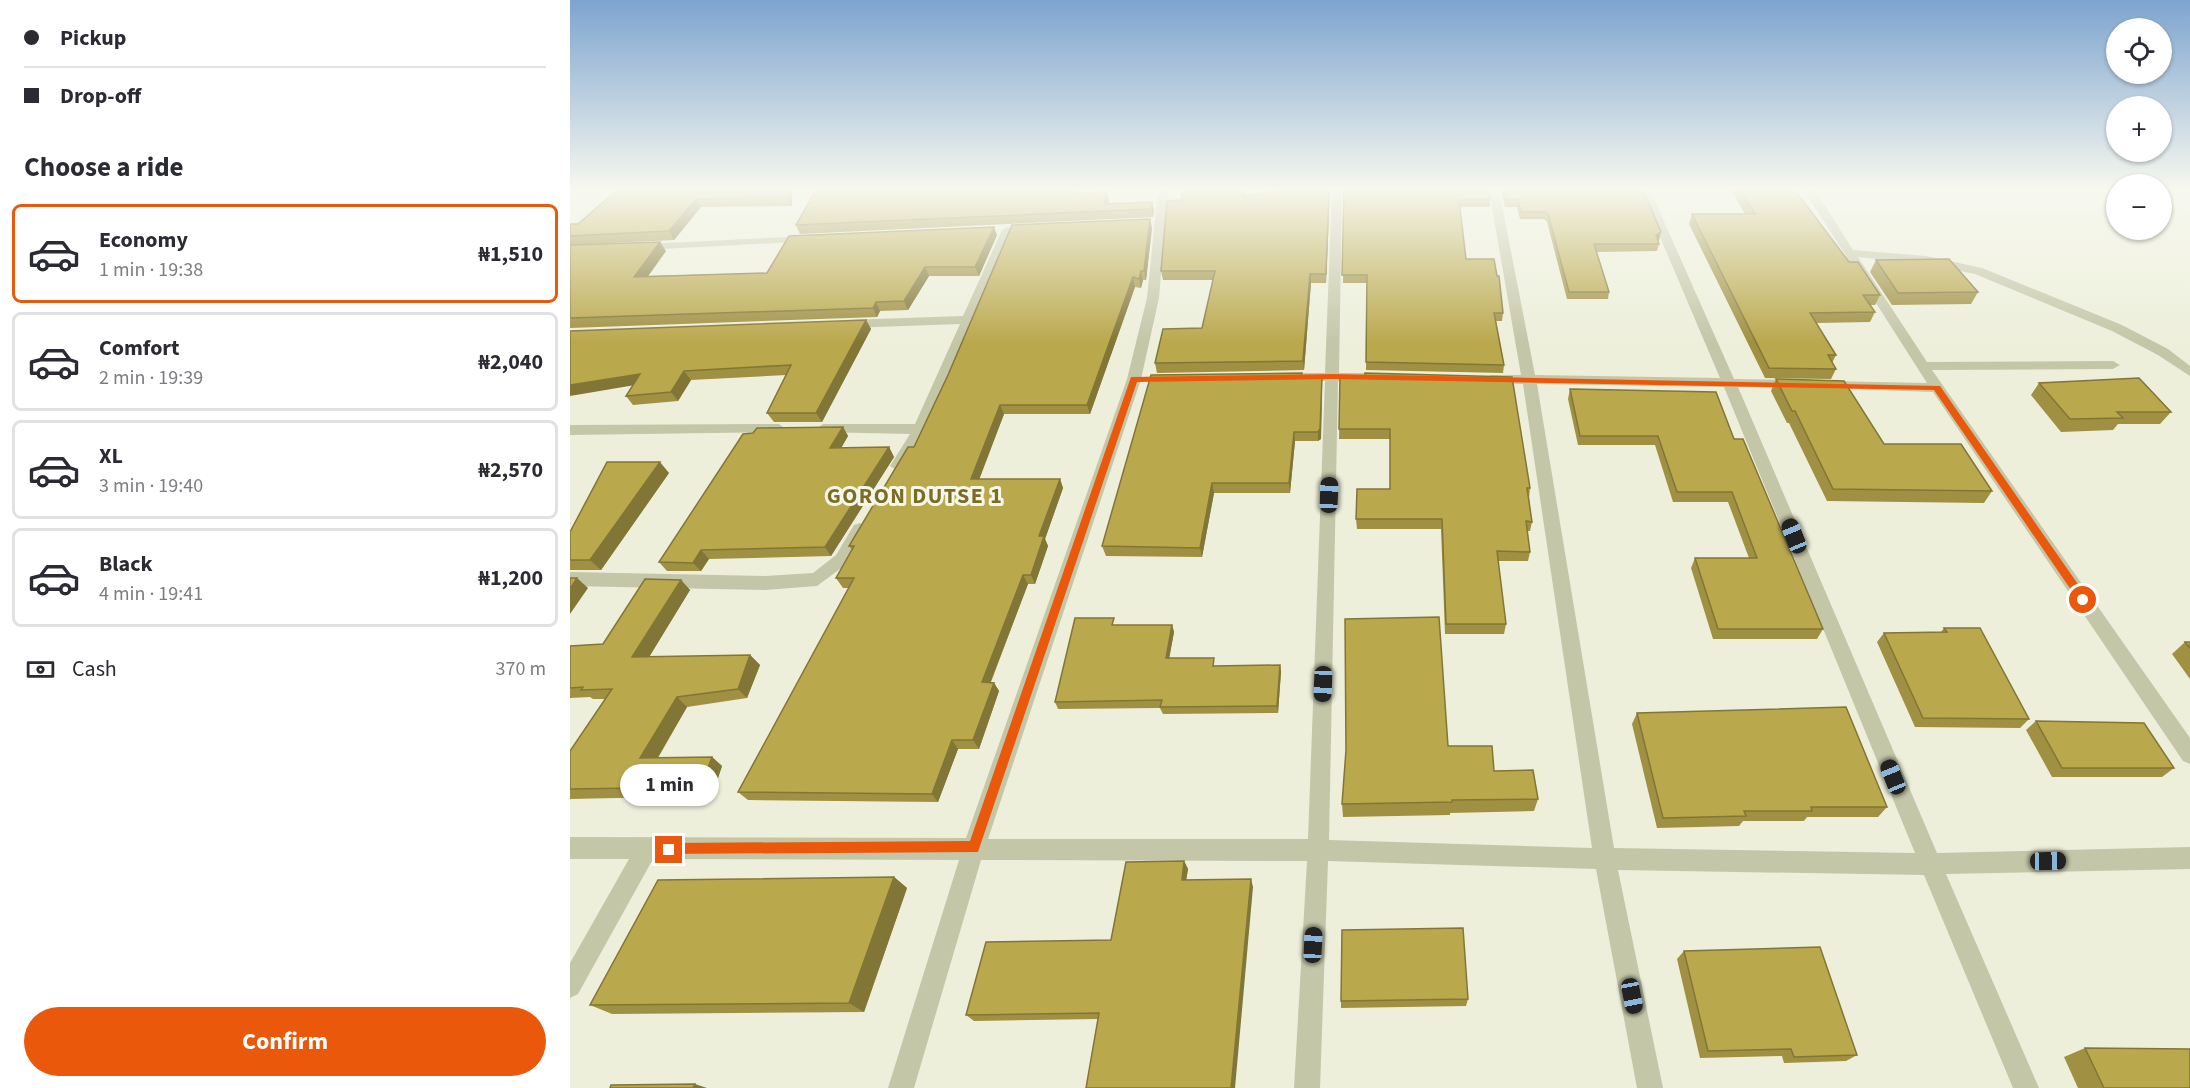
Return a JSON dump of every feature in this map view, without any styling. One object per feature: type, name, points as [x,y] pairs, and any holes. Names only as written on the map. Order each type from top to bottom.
[{"type":"street","points":[[629,248],[782,241]]},
{"type":"street","points":[[890,479],[920,429],[1003,241]]},
{"type":"street","points":[[901,1088],[974,847],[1139,379],[1154,298],[1156,241]]},
{"type":"street","points":[[1306,1088],[1318,850],[1336,241]]},
{"type":"street","points":[[1503,241],[1529,380],[1605,859],[1650,1088]]},
{"type":"street","points":[[1668,241],[1732,383],[1929,864],[2026,1088]]},
{"type":"street","points":[[1843,241],[1922,366],[2190,755]]},
{"type":"street","points":[[1851,253],[1926,260],[1978,271],[2117,328],[2163,352],[2190,372]]},
{"type":"street","points":[[829,325],[970,320]]},
{"type":"street","points":[[1922,366],[2113,365]]},
{"type":"street","points":[[1263,377],[1402,377]]},
{"type":"street","points":[[1471,379],[1937,388]]},
{"type":"street","points":[[570,430],[920,429]]},
{"type":"street","points":[[570,579],[765,583],[817,579],[842,559],[866,519]]},
{"type":"street","points":[[570,848],[646,850],[974,847],[1318,850],[1605,859],[1929,864],[2190,858]]},
{"type":"street","points":[[570,986],[646,850]]},
{"type":"building","points":[[786,241],[987,241],[975,267],[925,267],[904,301],[876,302],[873,308],[570,318],[570,245],[660,242],[634,277],[767,273]]},
{"type":"building","points":[[1005,241],[1147,241],[1144,271],[1141,271],[1139,279],[1133,277],[1087,405],[1000,405],[971,479],[1060,479],[1039,536],[1044,536],[1031,575],[1023,575],[982,682],[994,683],[973,740],[952,740],[932,794],[738,792],[854,578],[836,578],[854,546],[849,546],[908,447],[914,447],[948,375]]},
{"type":"building","points":[[1164,241],[1327,241],[1326,274],[1310,274],[1303,361],[1155,363],[1163,329],[1202,328],[1215,271],[1161,271]]},
{"type":"building","points":[[1343,241],[1464,241],[1466,259],[1494,259],[1497,276],[1499,276],[1503,313],[1494,313],[1504,365],[1366,362],[1367,275],[1342,275]]},
{"type":"building","points":[[1555,241],[1658,241],[1659,244],[1594,244],[1609,292],[1569,292]]},
{"type":"building","points":[[1705,241],[1833,241],[1849,262],[1858,262],[1880,295],[1863,295],[1875,312],[1810,313],[1836,355],[1828,355],[1836,369],[1769,368]]},
{"type":"building","points":[[1949,259],[1978,292],[1898,293],[1876,260]]},
{"type":"building","points":[[866,320],[816,413],[767,413],[791,365],[684,371],[671,392],[626,396],[640,374],[570,385],[570,331]]},
{"type":"building","points":[[1302,373],[1301,377],[1322,377],[1320,429],[1318,432],[1294,432],[1289,483],[1212,483],[1200,548],[1102,546],[1151,375]]},
{"type":"building","points":[[1365,373],[1512,377],[1530,488],[1527,488],[1532,522],[1526,521],[1530,552],[1497,551],[1506,624],[1446,624],[1442,519],[1356,519],[1357,489],[1390,489],[1390,429],[1339,429],[1340,377],[1365,377]]},
{"type":"building","points":[[2139,378],[2171,412],[2117,412],[2123,418],[2070,419],[2039,383]]},
{"type":"building","points":[[1776,379],[1844,381],[1884,444],[1961,444],[1992,491],[1833,489],[1795,411],[1792,411]]},
{"type":"building","points":[[1570,389],[1716,392],[1734,439],[1743,439],[1823,629],[1718,629],[1695,558],[1757,558],[1732,492],[1677,492],[1658,436],[1580,436]]},
{"type":"building","points":[[843,427],[830,448],[889,447],[825,547],[701,550],[693,563],[659,562],[743,434],[753,433],[757,428]]},
{"type":"building","points":[[607,462],[660,462],[590,560],[570,560],[570,532]]},
{"type":"building","points":[[570,578],[577,578],[570,589]]},
{"type":"building","points":[[645,579],[681,580],[632,657],[750,655],[738,689],[677,697],[640,758],[712,757],[701,787],[570,789],[570,751],[612,689],[570,688],[570,646],[603,644]]},
{"type":"building","points":[[1439,617],[1448,746],[1492,746],[1494,771],[1533,770],[1538,799],[1342,804],[1346,750],[1345,619]]},
{"type":"building","points":[[1075,618],[1114,618],[1112,625],[1172,625],[1166,658],[1214,658],[1213,666],[1280,665],[1277,706],[1160,707],[1162,700],[1055,702]]},
{"type":"building","points":[[1944,628],[1980,628],[2029,719],[1923,718],[1884,633],[1947,632]]},
{"type":"building","points":[[1846,707],[1887,807],[1811,807],[1812,811],[1744,811],[1746,816],[1663,818],[1637,713]]},
{"type":"building","points":[[2036,721],[2144,723],[2174,768],[2062,768]]},
{"type":"building","points":[[1184,861],[1182,880],[1251,879],[1231,1088],[1086,1088],[1099,1013],[966,1015],[986,942],[1111,940],[1126,862]]},
{"type":"building","points":[[894,877],[849,1003],[590,1005],[658,880]]},
{"type":"building","points":[[1463,928],[1468,999],[1341,1001],[1342,930]]},
{"type":"building","points":[[1820,947],[1857,1055],[1794,1057],[1791,1049],[1708,1051],[1684,951]]},
{"type":"building","points":[[2085,1048],[2190,1049],[2190,1088],[2104,1088]]},
{"type":"building","points":[[695,1084],[693,1088],[610,1088],[611,1085]]},
{"type":"district","name":"GORON DUTSE 1","points":[[915,496]]},
{"type":"route","points":[[669,850],[974,847],[1134,379],[1333,376],[1937,388],[2083,600]]}]
